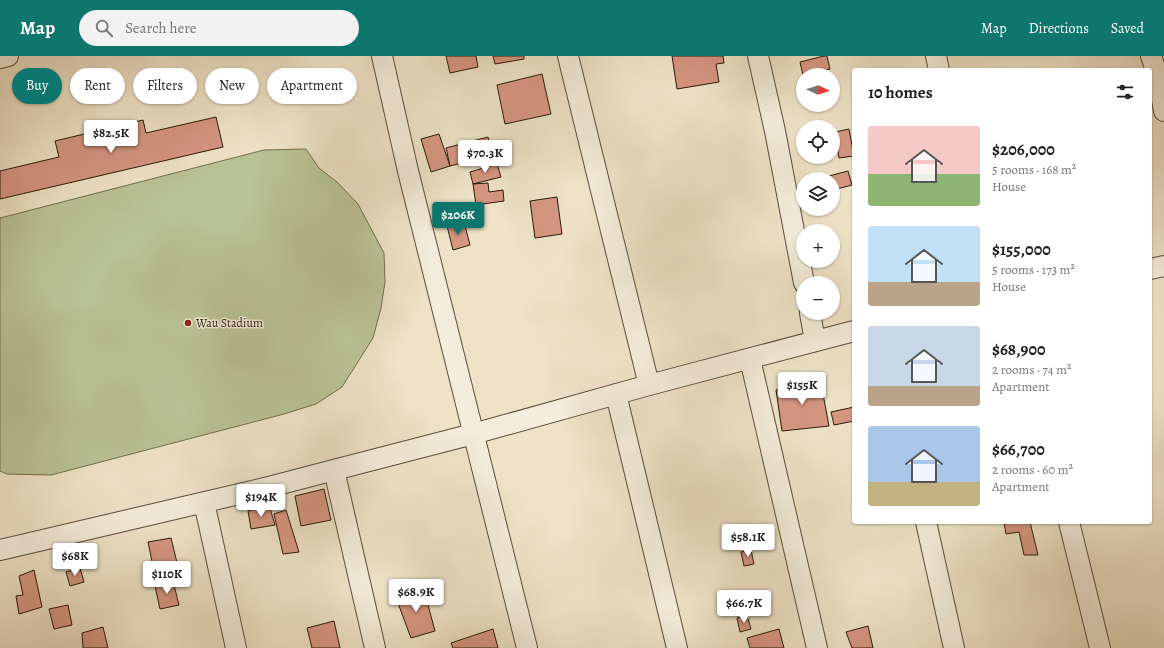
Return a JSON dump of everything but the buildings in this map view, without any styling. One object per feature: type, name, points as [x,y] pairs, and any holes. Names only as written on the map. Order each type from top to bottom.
[{"type":"street","points":[[0,58],[8,56]]},
{"type":"street","points":[[382,56],[408,171],[527,648]]},
{"type":"street","points":[[568,56],[649,384]]},
{"type":"street","points":[[758,56],[775,131],[803,276]]},
{"type":"street","points":[[936,56],[939,68]]},
{"type":"street","points":[[1151,56],[1158,76],[1164,111]]},
{"type":"street","points":[[1152,269],[1164,266]]},
{"type":"street","points":[[811,320],[815,341]]},
{"type":"street","points":[[0,550],[334,470],[474,434],[649,384],[852,332]]},
{"type":"street","points":[[750,359],[817,648]]},
{"type":"street","points":[[616,394],[677,648]]},
{"type":"street","points":[[334,470],[374,648]]},
{"type":"street","points":[[204,502],[233,647]]},
{"type":"street","points":[[926,524],[954,648]]},
{"type":"street","points":[[1070,524],[1100,648]]},
{"type":"green space","name":"Wau Stadium","points":[[306,149],[319,168],[337,182],[358,204],[384,253],[385,282],[381,308],[373,338],[342,387],[316,404],[284,414],[51,475],[7,474],[0,471],[0,218],[264,150]]},
{"type":"place","name":"Wau Stadium","points":[[188,323]]}]
